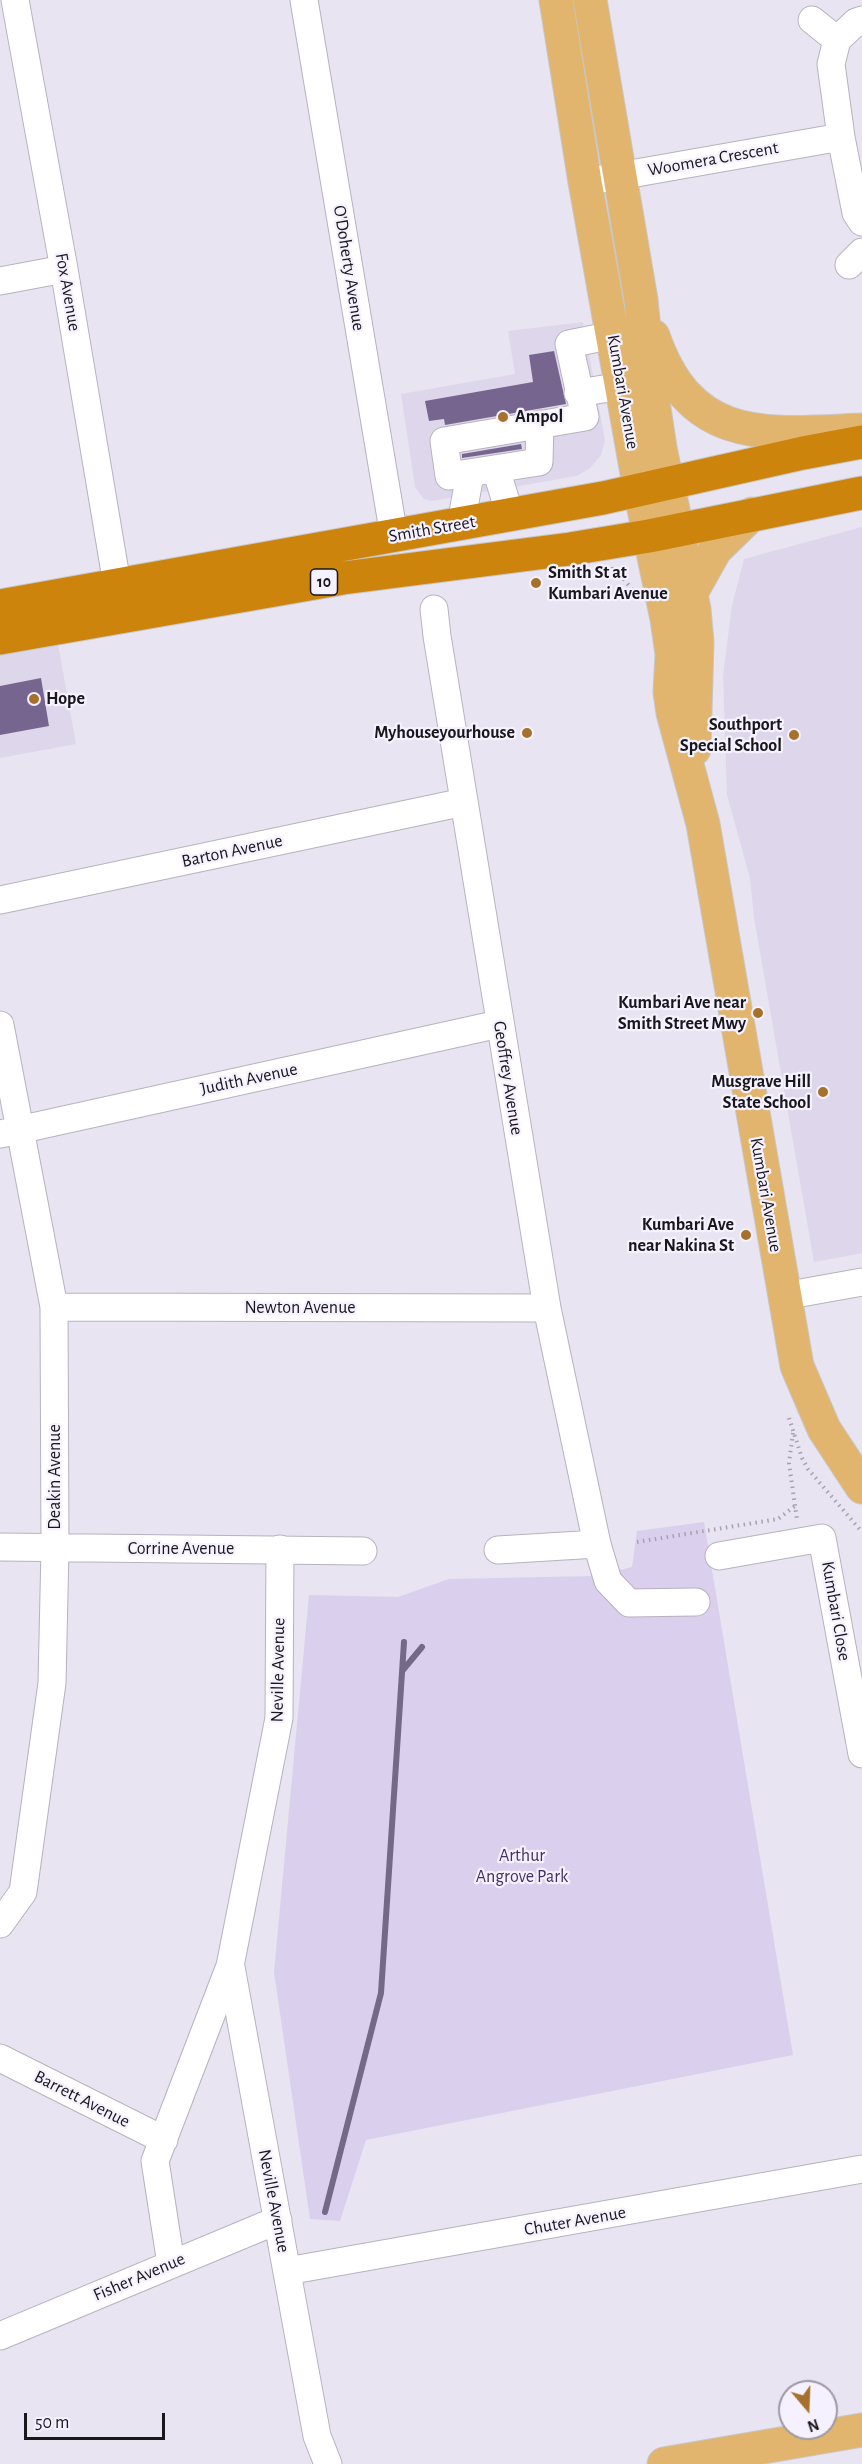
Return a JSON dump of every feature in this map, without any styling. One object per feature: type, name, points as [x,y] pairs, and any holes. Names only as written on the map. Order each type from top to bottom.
[{"type":"highway","name":"Smith Street","points":[[0,606],[510,515],[654,487],[802,453],[862,442]]},
{"type":"highway","name":"Smith Street","points":[[0,638],[343,578],[570,549],[664,533],[862,493]]},
{"type":"main road","name":"Kumbari Avenue","points":[[556,0],[585,182],[622,386],[654,487],[664,533],[667,619],[672,654],[670,692],[673,713],[703,824],[797,1366],[824,1429],[862,1487]]},
{"type":"main road","name":"Kumbari Avenue","points":[[590,0],[641,300],[651,392],[654,487]]},
{"type":"main road","points":[[641,300],[659,352],[671,376],[690,399],[713,416],[739,428],[768,433],[862,430]]},
{"type":"main road","points":[[691,592],[715,550],[752,514]]},
{"type":"main road","name":"Kumbari Avenue","points":[[664,533],[691,592],[697,642],[693,781]]},
{"type":"main road","points":[[664,2464],[782,2454],[862,2430]]},
{"type":"street","name":"Fox Avenue","points":[[15,0],[64,268],[117,584]]},
{"type":"street","name":"O'Doherty Avenue","points":[[304,0],[394,536]]},
{"type":"street","points":[[812,20],[837,39]]},
{"type":"street","points":[[862,20],[856,22],[837,39],[831,64],[841,137],[856,213],[862,222]]},
{"type":"street","name":"Woomera Crescent","points":[[585,182],[841,137]]},
{"type":"street","points":[[0,281],[64,268]]},
{"type":"street","points":[[540,424],[539,462],[449,476],[444,441],[540,424],[585,417],[569,344],[613,335]]},
{"type":"street","points":[[578,393],[622,386]]},
{"type":"street","points":[[483,471],[510,515]]},
{"type":"street","points":[[461,524],[483,471]]},
{"type":"street","name":"Geoffrey Avenue","points":[[434,609],[436,636],[547,1308],[597,1544],[608,1581],[629,1603],[696,1602]]},
{"type":"street","name":"Barton Avenue","points":[[0,900],[465,802]]},
{"type":"street","name":"Judith Avenue","points":[[10,1132],[499,1024]]},
{"type":"street","name":"Deakin Avenue","points":[[0,1025],[10,1132],[54,1307],[55,1549],[52,1683],[22,1892],[0,1924]]},
{"type":"street","points":[[784,1296],[862,1282]]},
{"type":"street","name":"Newton Avenue","points":[[54,1307],[547,1308]]},
{"type":"street","points":[[718,1556],[811,1540]]},
{"type":"street","name":"Kumbari Close","points":[[811,1540],[862,1754]]},
{"type":"street","points":[[498,1550],[597,1544]]},
{"type":"street","name":"Corrine Avenue","points":[[0,1547],[363,1551]]},
{"type":"street","name":"Neville Avenue","points":[[171,2264],[156,2161],[230,1966],[279,1718],[280,1549]]},
{"type":"street","name":"Neville Avenue","points":[[230,1966],[317,2436],[328,2464]]},
{"type":"street","name":"Barrett Avenue","points":[[0,2058],[164,2140]]},
{"type":"street","name":"Chuter Avenue","points":[[287,2271],[862,2169]]},
{"type":"street","name":"Fisher Avenue","points":[[0,2336],[278,2220]]},
{"type":"street","name":"Neville Avenue","points":[[316,2464],[317,2436]]},
{"type":"path","points":[[793,1430],[789,1463],[795,1506],[811,1540]]},
{"type":"path","points":[[637,1542],[778,1519],[795,1506]]},
{"type":"shaded area","name":"Ampol","points":[[583,322],[605,440],[601,455],[590,468],[577,476],[432,501],[424,499],[415,487],[401,394],[515,374],[508,331]]},
{"type":"shaded area","name":"Southport Special School","points":[[862,527],[862,1253],[814,1262],[754,918],[750,878],[727,795],[723,676],[732,605],[744,559]]},
{"type":"shaded area","name":"Hope","points":[[58,644],[76,744],[0,758],[0,655]]},
{"type":"green space","name":"Arthur Angrove Park","points":[[704,1522],[793,2055],[366,2140],[340,2221],[310,2219],[274,1972],[309,1595],[398,1597],[449,1579],[595,1576],[632,1567],[637,1531]]},
{"type":"building","points":[[554,351],[566,404],[445,425],[444,419],[429,421],[425,401],[533,382],[529,355]]},
{"type":"building","points":[[521,444],[522,449],[462,458],[462,454]]},
{"type":"building","points":[[41,678],[49,726],[0,735],[0,686]]},
{"type":"waterway","points":[[325,2212],[381,1993],[404,1642]]},
{"type":"waterway","points":[[403,1670],[422,1647]]},
{"type":"place","name":"Ampol","points":[[503,417]]},
{"type":"place","name":"Smith St at Kumbari Avenue","points":[[536,583]]},
{"type":"place","name":"Hope","points":[[34,699]]},
{"type":"place","name":"Myhouseyourhouse","points":[[527,733]]},
{"type":"place","name":"Southport Special School","points":[[794,735]]},
{"type":"place","name":"Kumbari Ave near Smith Street Mwy","points":[[758,1013]]},
{"type":"place","name":"Musgrave Hill State School","points":[[823,1092]]},
{"type":"place","name":"Kumbari Ave near Nakina St","points":[[746,1235]]}]
